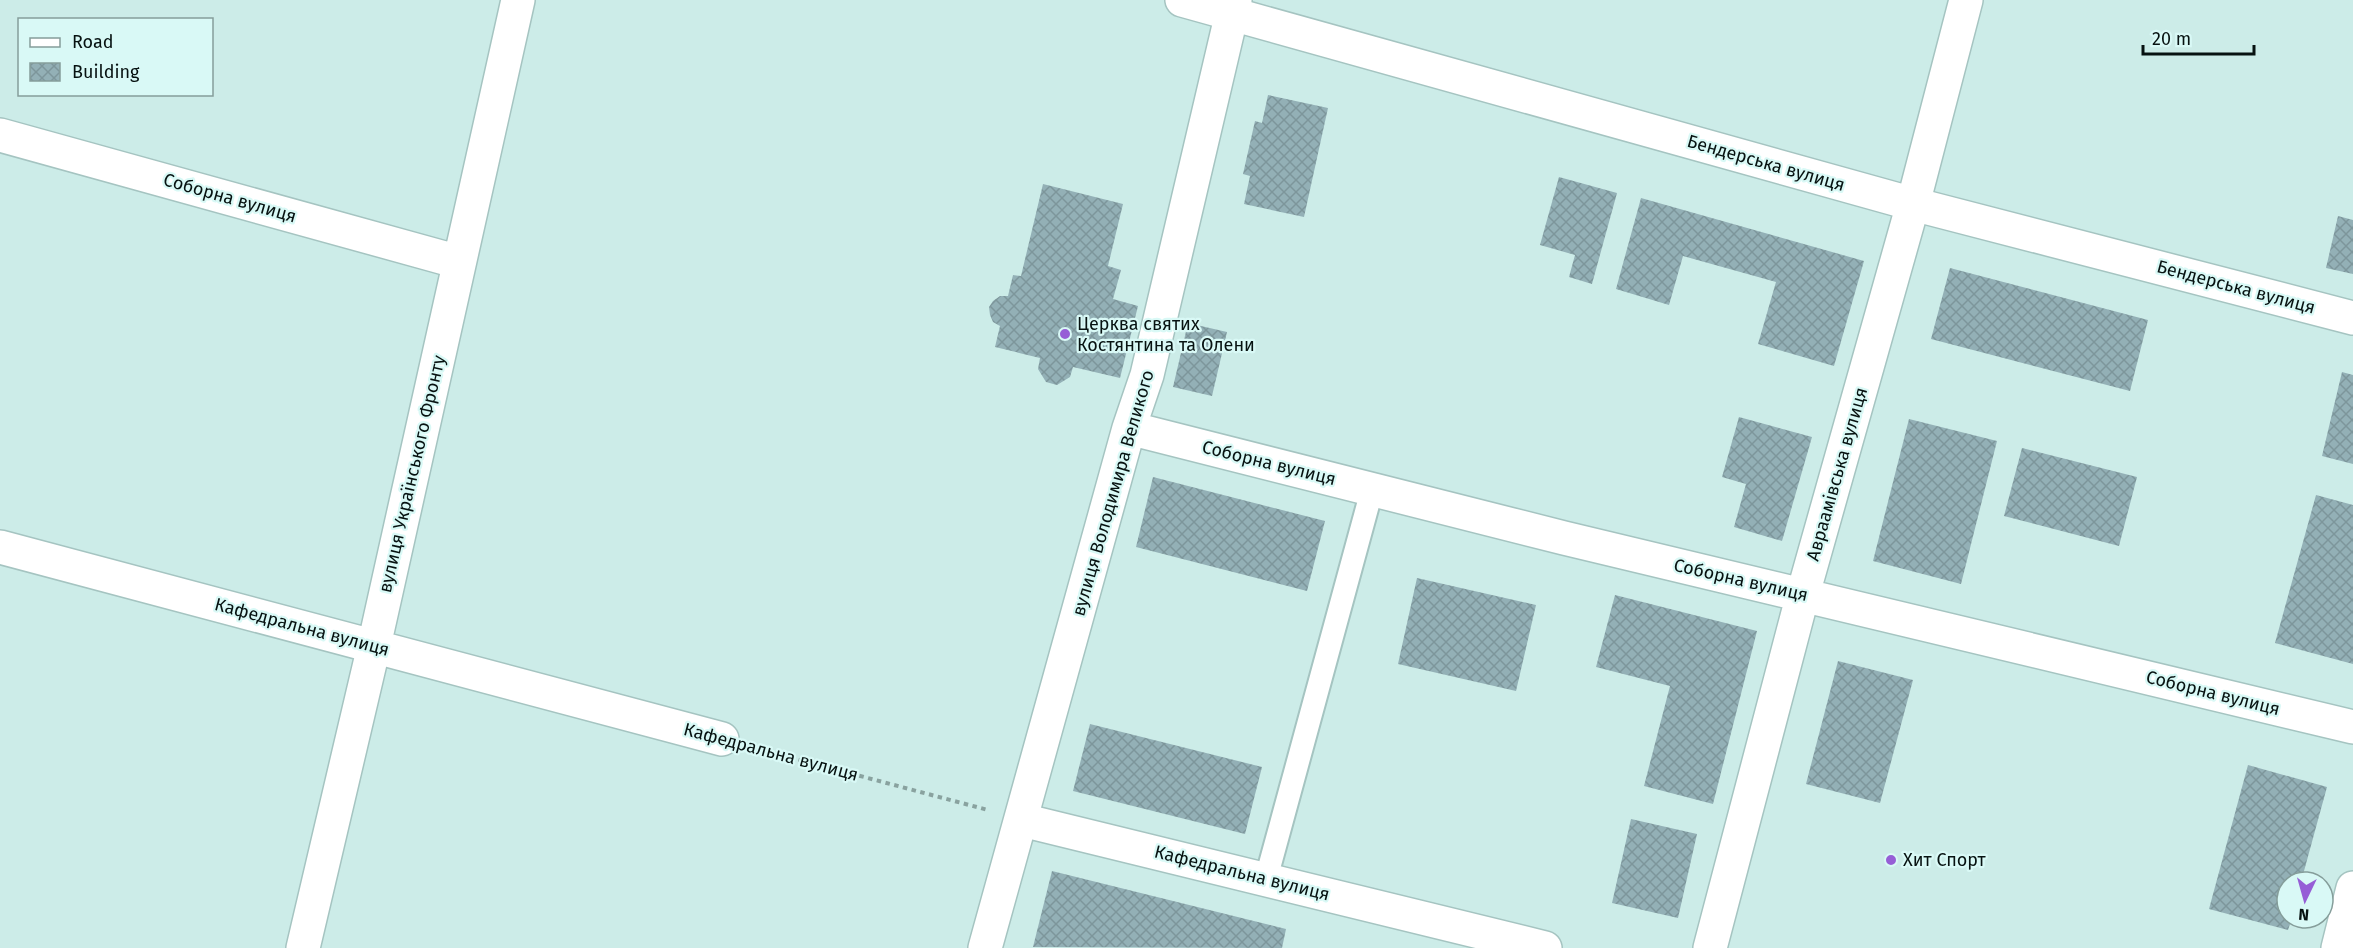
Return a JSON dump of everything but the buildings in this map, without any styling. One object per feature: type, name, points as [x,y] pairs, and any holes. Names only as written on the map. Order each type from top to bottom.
[{"type":"street","name":"вулиця Українського Фронту","points":[[303,948],[374,646],[518,0]]},
{"type":"street","name":"Бендерська вулиця","points":[[1182,0],[1234,7],[1913,204],[2353,318]]},
{"type":"street","name":"Авраамівська вулиця","points":[[1710,948],[1803,594],[1913,204],[1966,0]]},
{"type":"street","name":"вулиця Володимира Великого","points":[[985,948],[1129,428],[1147,375],[1234,7]]},
{"type":"street","name":"Соборна вулиця","points":[[0,135],[459,262]]},
{"type":"street","name":"Соборна вулиця","points":[[1129,428],[1564,538],[2353,727]]},
{"type":"street","name":"Кафедральна вулиця","points":[[0,547],[722,739]]},
{"type":"street","name":"Кафедральна вулиця","points":[[1022,819],[1545,948]]},
{"type":"street","points":[[2338,948],[2353,888]]},
{"type":"lane","points":[[1266,879],[1372,490]]},
{"type":"path","name":"Кафедральна вулиця","points":[[722,739],[1022,819]]},
{"type":"place","name":"Церква святих Костянтина та Олени","points":[[1065,334]]},
{"type":"place","name":"Хит Спорт","points":[[1891,860]]}]
